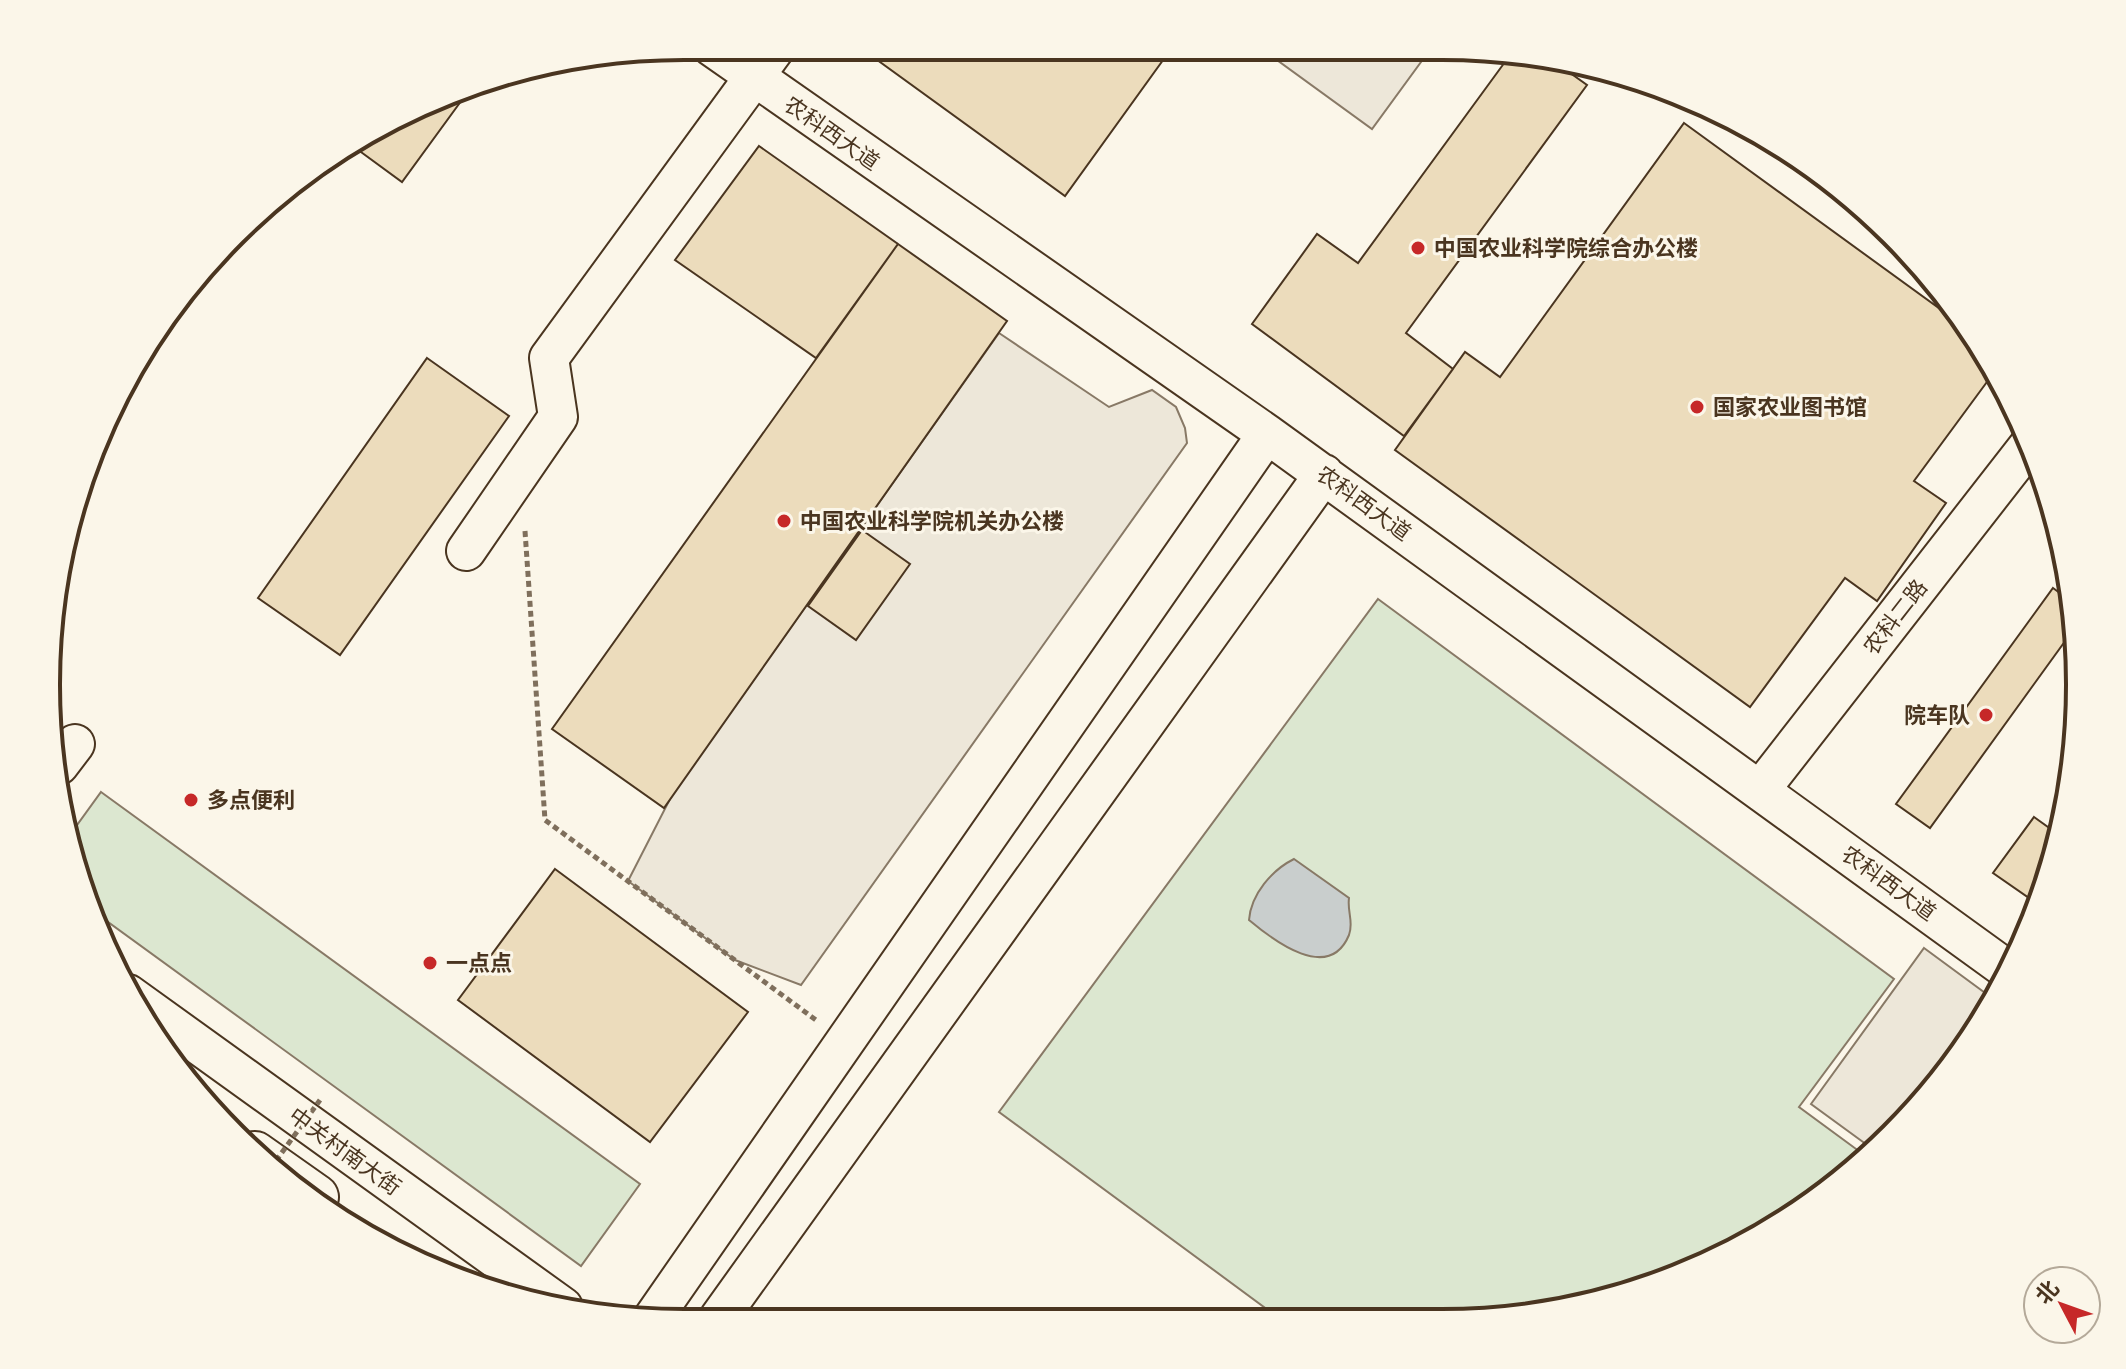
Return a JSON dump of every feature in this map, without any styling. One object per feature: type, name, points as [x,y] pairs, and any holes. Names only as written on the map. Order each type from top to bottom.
[{"type":"street","name":"农科西大道","points":[[729,60],[1324,474],[2000,964]]},
{"type":"street","points":[[466,551],[558,417],[549,358],[766,60]]},
{"type":"street","points":[[660,1308],[1267,434]]},
{"type":"street","name":"农科二路","points":[[1761,789],[2022,455]]},
{"type":"street","points":[[725,1309],[1324,474]]},
{"type":"street","name":"中关村南大街","points":[[153,1012],[543,1292]]},
{"type":"path","points":[[521,470],[545,820],[846,1042]]},
{"type":"path","points":[[278,1158],[320,1100]]},
{"type":"green space","points":[[1378,599],[1894,979],[1799,1107],[1857,1150],[1853,1154],[1788,1204],[1718,1245],[1642,1276],[1603,1288],[1523,1304],[1442,1309],[1267,1309],[999,1112]]},
{"type":"green space","points":[[101,792],[640,1184],[581,1266],[107,921],[93,885],[76,826]]},
{"type":"shaded area","points":[[1277,60],[1422,60],[1372,129]]},
{"type":"shaded area","points":[[999,333],[1109,407],[1152,390],[1176,407],[1185,428],[1187,443],[801,985],[735,960],[628,881],[672,795]]},
{"type":"shaded area","points":[[1294,859],[1349,898],[1349,935],[1340,949],[1328,956],[1315,957],[1286,947],[1249,920],[1258,892],[1278,870]]},
{"type":"shaded area","points":[[1924,948],[1984,993],[1937,1065],[1865,1143],[1811,1104]]},
{"type":"building","points":[[877,60],[1163,60],[1065,196]]},
{"type":"building","name":"中国农业科学院综合办公楼","points":[[1504,63],[1571,74],[1587,85],[1406,333],[1453,369],[1404,436],[1252,324],[1317,234],[1358,263]]},
{"type":"building","points":[[460,102],[402,182],[360,151],[408,124]]},
{"type":"building","name":"国家农业图书馆","points":[[1684,123],[1941,310],[1987,381],[1914,481],[1946,503],[1877,601],[1845,578],[1750,707],[1395,450],[1465,352],[1500,377]]},
{"type":"building","points":[[759,146],[898,244],[816,358],[675,260]]},
{"type":"building","name":"中国农业科学院机关办公楼","points":[[898,244],[1007,321],[664,808],[552,729]]},
{"type":"building","points":[[427,358],[509,416],[340,655],[258,598]]},
{"type":"building","points":[[862,530],[910,564],[856,640],[808,606]]},
{"type":"building","name":"院车队","points":[[2053,588],[2059,593],[2065,642],[1930,828],[1896,804]]},
{"type":"building","points":[[2034,817],[2049,828],[2028,897],[1993,873]]},
{"type":"building","points":[[555,869],[748,1012],[650,1142],[458,1000]]},
{"type":"place","name":"中国农业科学院综合办公楼","points":[[1418,248]]},
{"type":"place","name":"国家农业图书馆","points":[[1697,407]]},
{"type":"place","name":"中国农业科学院机关办公楼","points":[[784,521]]},
{"type":"place","name":"院车队","points":[[1986,715]]},
{"type":"place","name":"多点便利","points":[[191,800]]},
{"type":"place","name":"一点点","points":[[430,963]]}]
